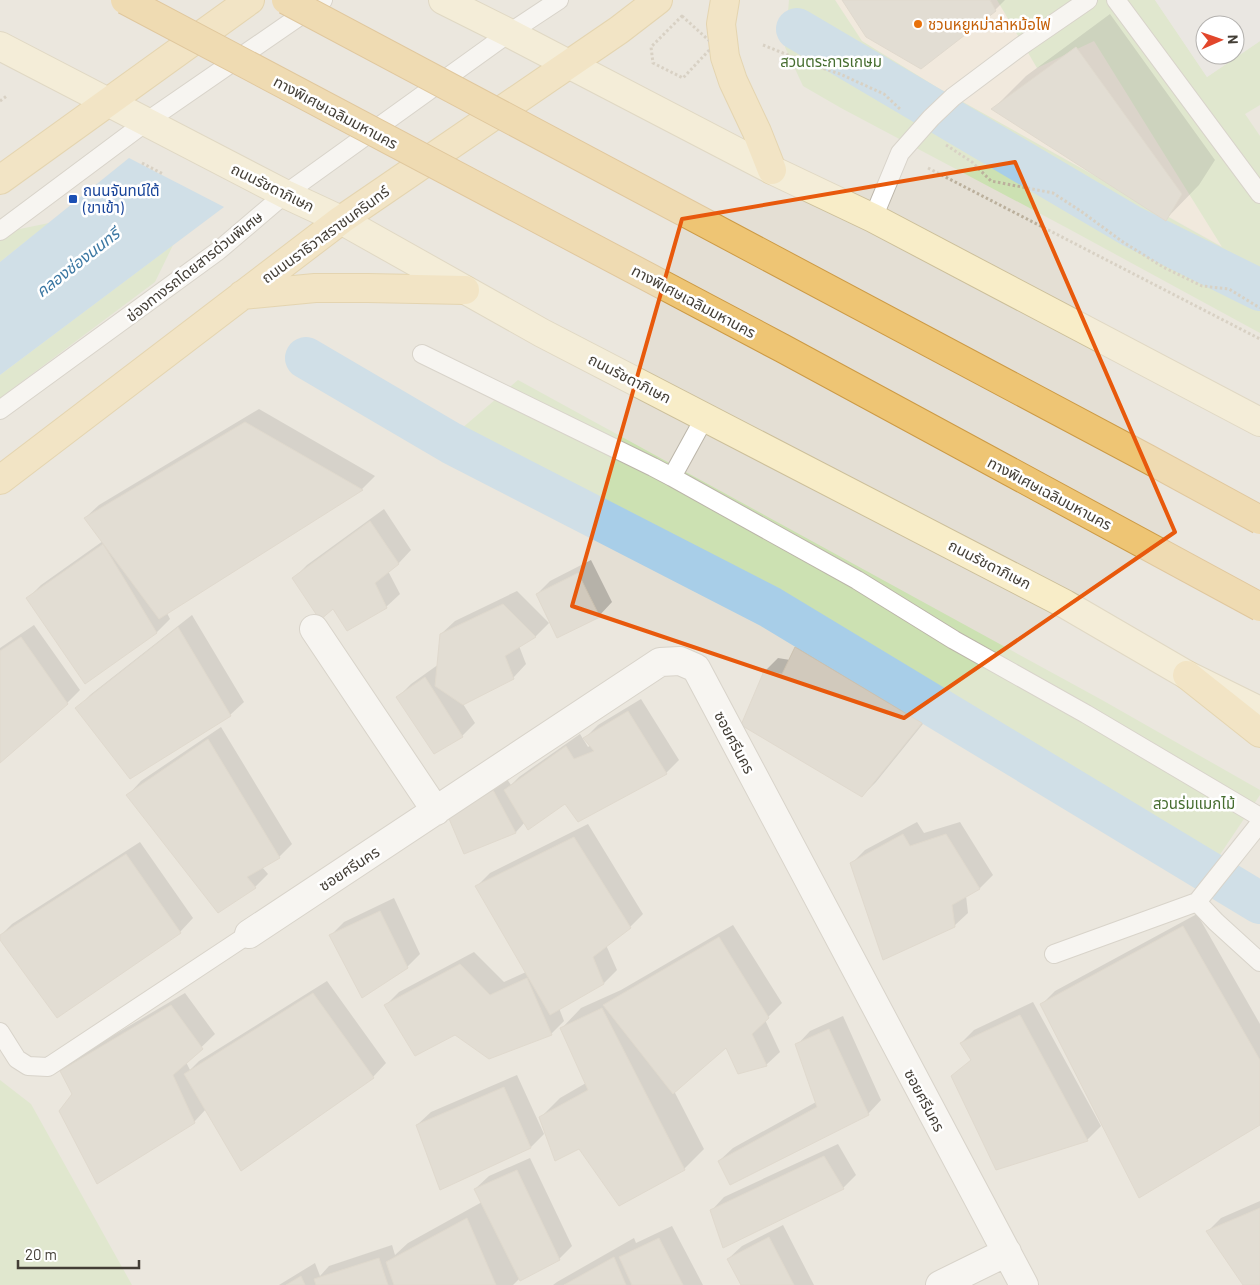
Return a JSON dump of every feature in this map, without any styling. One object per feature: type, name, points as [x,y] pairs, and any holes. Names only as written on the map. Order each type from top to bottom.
[{"type":"highway","name":"ทางพิเศษเฉลิมมหานคร","points":[[125,0],[782,348],[1260,607]]},
{"type":"highway","points":[[286,0],[1140,454],[1260,520]]},
{"type":"main road","points":[[0,180],[250,0]]},
{"type":"main road","points":[[443,0],[772,170],[873,218],[1260,422]]},
{"type":"main road","name":"ถนนนราธิวาสราชนครินทร์","points":[[0,480],[340,220],[619,30],[658,0]]},
{"type":"main road","points":[[725,0],[721,24],[725,57],[733,81],[772,170]]},
{"type":"main road","name":"ถนนรัชดาภิเษก","points":[[0,46],[285,194],[340,220],[542,333],[1065,604],[1187,676],[1260,710]]},
{"type":"main road","points":[[242,296],[315,288],[465,290]]},
{"type":"main road","points":[[1187,676],[1260,733]]},
{"type":"street","points":[[314,629],[436,811]]},
{"type":"street","name":"ซอยศรีนคร","points":[[249,934],[660,662],[680,661],[696,668],[1024,1285]]},
{"type":"street","points":[[940,1285],[1006,1252]]},
{"type":"lane","points":[[0,231],[146,122],[323,0]]},
{"type":"lane","name":"ช่องทางรถโดยสารด่วนพิเศษ","points":[[0,410],[218,251],[285,194],[558,0]]},
{"type":"lane","points":[[873,218],[900,153],[926,123],[953,97],[1021,46],[1088,0]]},
{"type":"lane","points":[[1116,0],[1260,194]]},
{"type":"lane","points":[[422,354],[635,458],[857,580],[954,640],[1086,714],[1260,817]]},
{"type":"lane","points":[[672,478],[705,417]]},
{"type":"lane","points":[[1054,954],[1202,896],[1260,823]]},
{"type":"lane","points":[[1202,896],[1216,922],[1260,962]]},
{"type":"lane","points":[[0,1032],[17,1059],[28,1066],[48,1067],[249,934]]},
{"type":"path","points":[[682,16],[714,44],[684,78],[653,63],[652,47],[682,16]]},
{"type":"path","points":[[763,46],[840,74],[884,94],[926,123],[972,162],[991,181],[1053,193],[1123,242],[1163,267],[1202,286],[1230,289],[1260,308]]},
{"type":"path","points":[[0,101],[8,95]]},
{"type":"path","points":[[900,153],[1260,339]]},
{"type":"path","points":[[136,160],[170,177]]},
{"type":"highlighted area","points":[[1015,162],[1175,532],[904,718],[572,606],[682,219]]},
{"type":"shaded area","points":[[0,0],[1260,0],[1260,1285],[0,1285]]},
{"type":"shaded area","points":[[835,0],[1001,0],[1037,68],[1094,40],[1223,247],[938,88],[861,41]]},
{"type":"shaded area","points":[[1155,0],[1260,0],[1260,41],[1245,51],[1245,15],[1195,15],[1195,59]]},
{"type":"shaded area","points":[[1199,65],[1225,65],[1207,77]]},
{"type":"green space","name":"สวนตระการเกษม","points":[[789,0],[835,0],[862,41],[938,88],[1222,247],[1094,41],[1037,68],[997,0],[1155,0],[1195,59],[1195,65],[1199,65],[1207,77],[1225,65],[1245,65],[1245,51],[1260,41],[1260,105],[1245,114],[1260,136],[1260,333],[803,86],[785,47]]},
{"type":"green space","points":[[49,223],[0,262],[0,236],[5,232]]},
{"type":"green space","points":[[173,245],[155,282],[0,398],[0,375]]},
{"type":"green space","name":"สวนร่มแมกไม้","points":[[518,380],[1102,700],[1260,790],[1260,795],[1213,865],[690,554],[461,429]]},
{"type":"green space","points":[[0,1080],[31,1104],[132,1285],[0,1285]]},
{"type":"water","name":"คลองช่องนนทรี","points":[[129,158],[224,207],[0,375],[0,262]]},
{"type":"building","name":"ชวนหยูหม่าล่าหม้อไฟ","points":[[842,0],[990,0],[996,11],[921,69],[866,37]]},
{"type":"building","points":[[1076,47],[1182,194],[1166,221],[991,109]]},
{"type":"building","points":[[245,422],[363,490],[159,619],[84,518]]},
{"type":"building","points":[[370,521],[399,564],[375,583],[387,608],[347,631],[333,609],[320,620],[292,578]]},
{"type":"building","points":[[103,544],[157,633],[85,684],[26,598]]},
{"type":"building","points":[[578,573],[600,617],[557,638],[536,594]]},
{"type":"building","points":[[503,604],[536,637],[505,656],[514,679],[463,705],[435,686],[440,634]]},
{"type":"building","points":[[178,627],[231,716],[130,779],[75,708]]},
{"type":"building","points":[[21,637],[68,704],[0,763],[0,651]]},
{"type":"building","points":[[795,647],[922,723],[862,797],[741,725],[764,671],[782,674]]},
{"type":"building","points":[[425,677],[463,737],[434,754],[396,697]]},
{"type":"building","points":[[628,711],[667,774],[578,822],[565,804],[528,830],[504,790],[566,746],[574,759],[594,751],[583,738]]},
{"type":"building","points":[[208,739],[280,858],[247,877],[256,888],[218,913],[126,795]]},
{"type":"building","points":[[493,790],[516,833],[464,854],[447,814]]},
{"type":"building","points":[[903,834],[910,846],[946,834],[980,889],[952,905],[955,927],[883,960],[850,863]]},
{"type":"building","points":[[574,837],[631,928],[593,957],[604,984],[550,1015],[475,886]]},
{"type":"building","points":[[126,854],[181,933],[57,1018],[0,940],[0,935]]},
{"type":"building","points":[[380,911],[408,968],[362,998],[329,935]]},
{"type":"building","points":[[1183,926],[1260,1060],[1260,1125],[1139,1198],[1040,1004]]},
{"type":"building","points":[[719,937],[769,1018],[752,1034],[767,1066],[738,1074],[726,1048],[673,1094],[603,1005]]},
{"type":"building","points":[[460,964],[490,995],[527,978],[552,1035],[489,1059],[455,1035],[415,1056],[384,1005]]},
{"type":"building","points":[[313,993],[374,1078],[241,1171],[184,1074]]},
{"type":"building","points":[[171,1005],[203,1049],[173,1075],[195,1123],[97,1184],[59,1111],[72,1094],[60,1071]]},
{"type":"building","points":[[602,1008],[685,1170],[619,1206],[579,1149],[555,1161],[539,1117],[588,1090],[560,1028]]},
{"type":"building","points":[[1020,1015],[1088,1141],[996,1170],[951,1076],[971,1060],[960,1043]]},
{"type":"building","points":[[829,1029],[869,1115],[730,1185],[718,1161],[817,1107],[795,1044]]},
{"type":"building","points":[[504,1087],[531,1148],[440,1190],[416,1125]]},
{"type":"building","points":[[824,1156],[844,1189],[723,1248],[710,1210]]},
{"type":"building","points":[[517,1170],[560,1260],[520,1281],[474,1189]]},
{"type":"building","points":[[1260,1208],[1260,1285],[1243,1285],[1206,1231]]},
{"type":"building","points":[[467,1218],[496,1285],[394,1285],[386,1262]]},
{"type":"building","points":[[769,1237],[794,1285],[741,1285],[727,1259]]},
{"type":"building","points":[[659,1238],[683,1285],[632,1285],[619,1257]]},
{"type":"building","points":[[614,1257],[626,1285],[564,1285]]},
{"type":"building","points":[[379,1258],[388,1285],[316,1285],[314,1279]]},
{"type":"building","points":[[301,1276],[305,1285],[286,1285]]},
{"type":"waterway","points":[[797,29],[1131,226],[1260,290]]},
{"type":"waterway","points":[[306,358],[451,443],[770,607],[1260,903]]},
{"type":"place","name":"ชวนหยูหม่าล่าหม้อไฟ","points":[[918,24]]},
{"type":"place","name":"ถนนจันทน์ใต้ (ขาเข้า)","points":[[73,199]]}]
